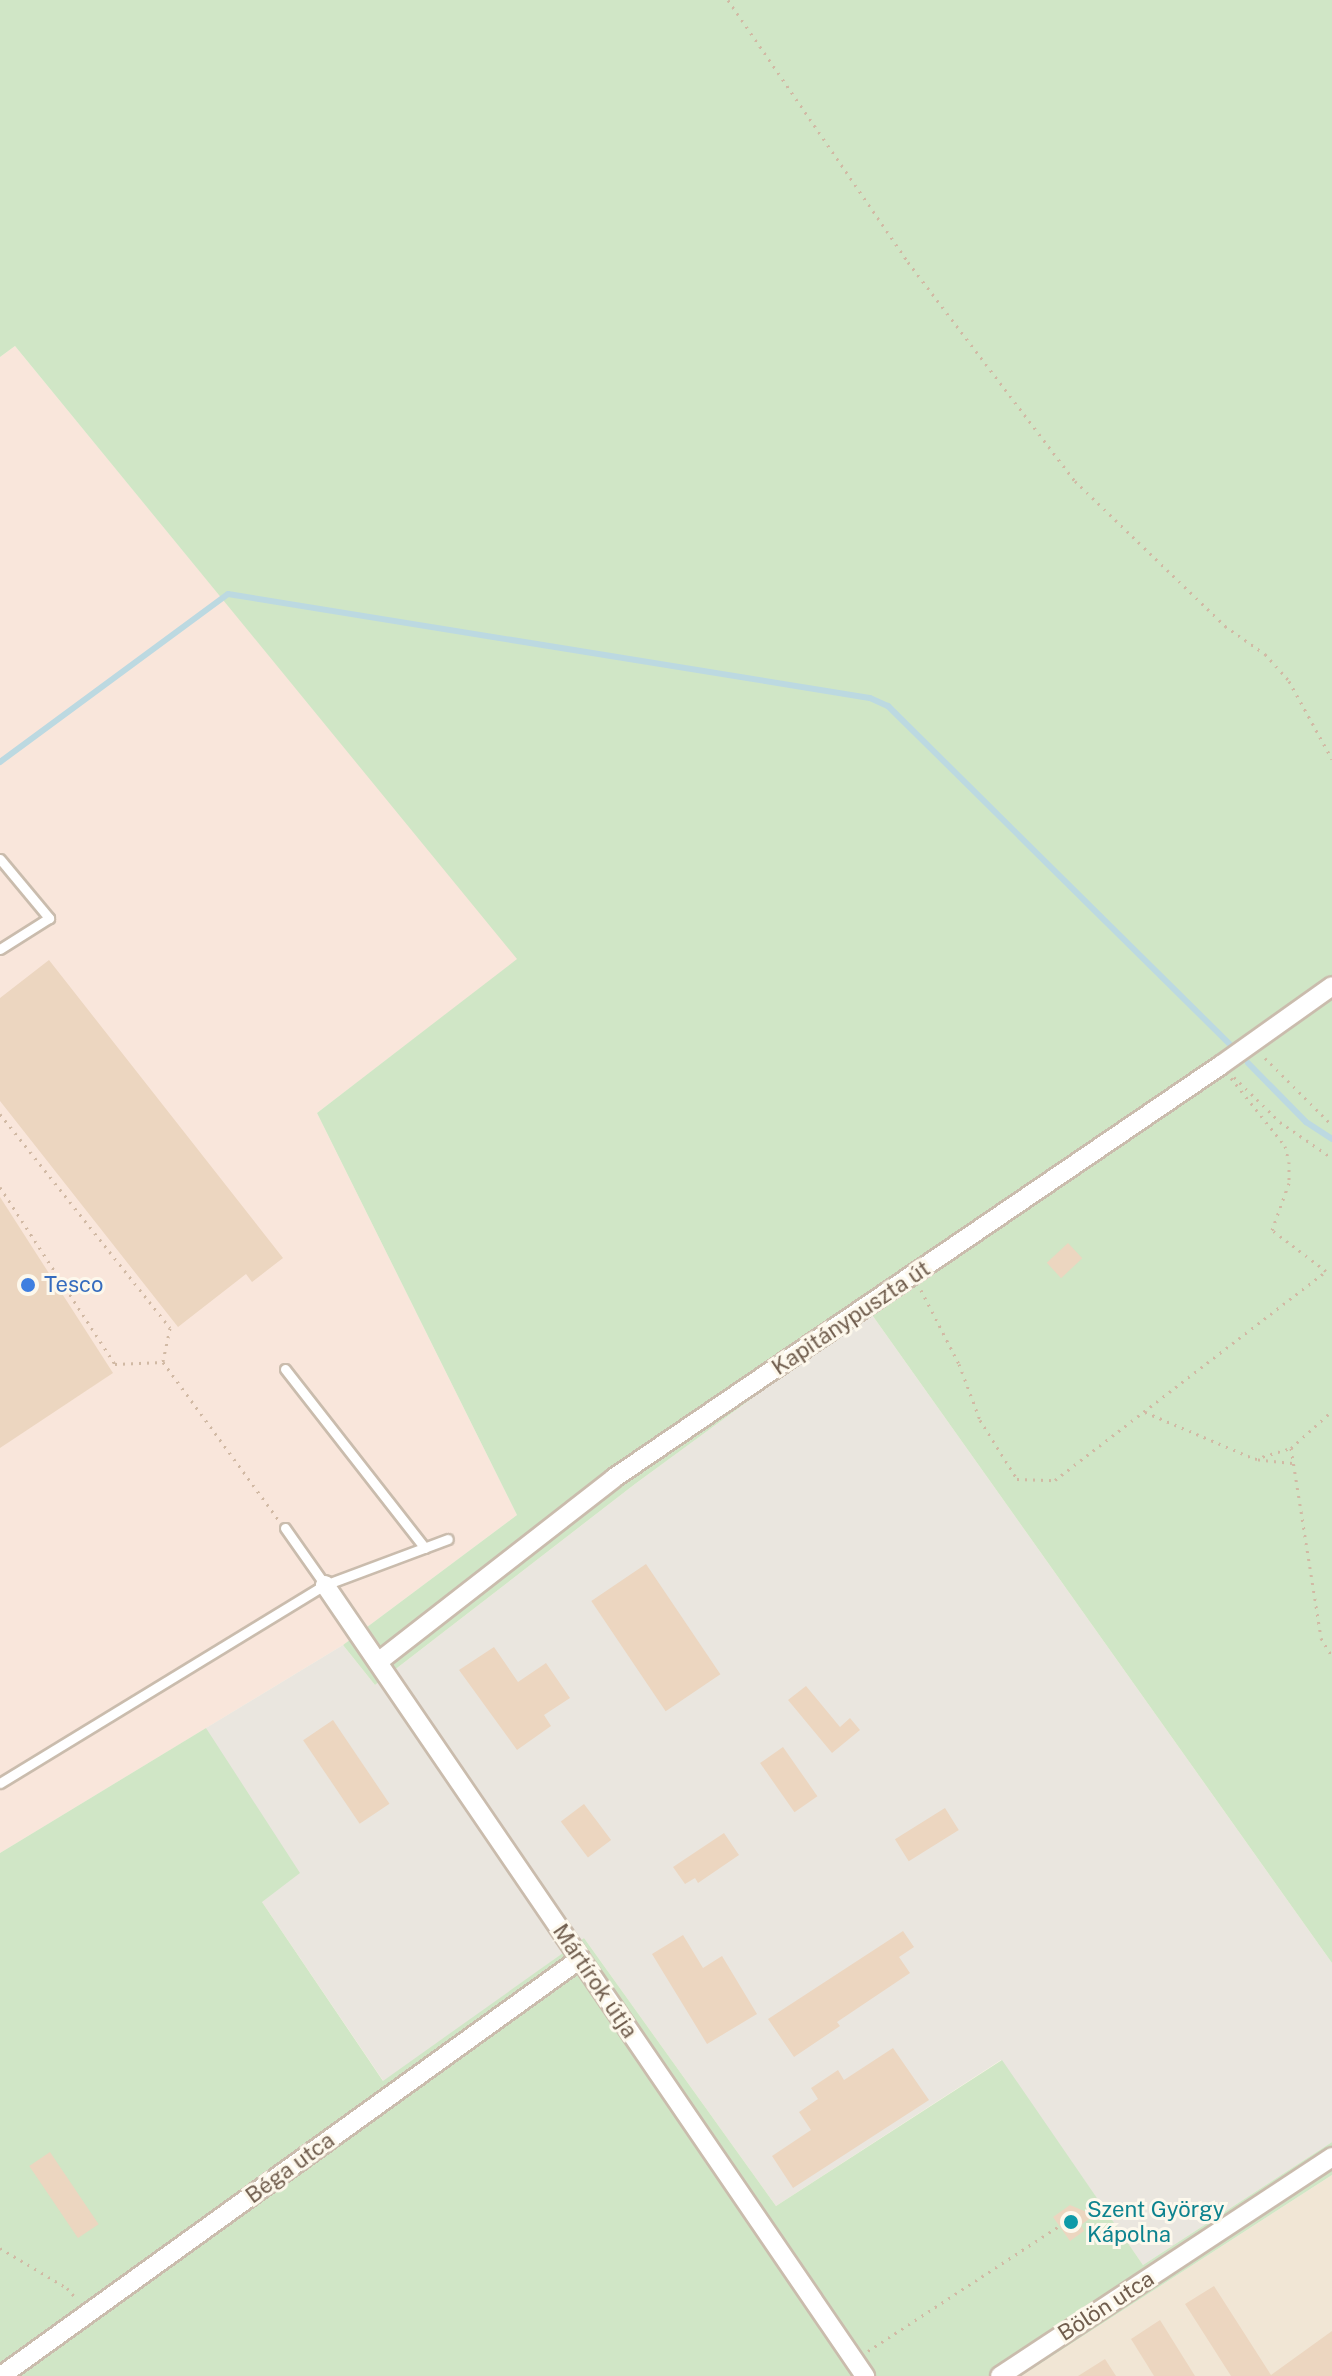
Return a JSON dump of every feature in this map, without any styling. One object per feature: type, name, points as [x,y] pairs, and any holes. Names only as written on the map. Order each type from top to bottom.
[{"type":"street","name":"Kapitánypuszta út","points":[[378,1662],[614,1478],[1221,1065],[1332,986]]},
{"type":"street","name":"Mártírok útja","points":[[325,1585],[860,2368]]},
{"type":"street","name":"Béga utca","points":[[1,2376],[580,1959]]},
{"type":"street","name":"Bölön utca","points":[[1000,2376],[1332,2157]]},
{"type":"lane","points":[[0,859],[49,918],[0,949]]},
{"type":"lane","points":[[285,1369],[425,1548]]},
{"type":"lane","points":[[285,1528],[325,1585]]},
{"type":"lane","points":[[0,1783],[325,1585],[448,1539]]},
{"type":"path","points":[[728,0],[908,262],[1075,481],[1225,626],[1265,654],[1289,681],[1332,759]]},
{"type":"path","points":[[1253,1042],[1283,1079],[1332,1125]]},
{"type":"path","points":[[1221,1065],[1280,1122],[1332,1158]]},
{"type":"path","points":[[914,1275],[959,1364],[980,1420],[1017,1479],[1055,1480],[1326,1271],[1271,1231],[1289,1183],[1289,1162],[1279,1139],[1221,1065]]},
{"type":"path","points":[[0,1114],[170,1328],[163,1362],[285,1528]]},
{"type":"path","points":[[0,1187],[115,1364],[163,1362]]},
{"type":"path","points":[[1255,1459],[1291,1448],[1332,1411]]},
{"type":"path","points":[[1145,1412],[1255,1459],[1292,1463]]},
{"type":"path","points":[[1291,1448],[1321,1638],[1332,1656]]},
{"type":"path","points":[[860,2368],[1059,2226]]},
{"type":"path","points":[[0,2248],[67,2288],[88,2313]]},
{"type":"shaded area","points":[[15,346],[518,959],[317,1113],[517,1515],[343,1645],[0,1853],[0,357]]},
{"type":"shaded area","points":[[870,1312],[1332,1963],[1332,2142],[1143,2265],[1001,2060],[776,2206],[584,1938],[384,2082],[262,1902],[206,1728],[343,1645],[375,1685],[635,1484]]},
{"type":"shaded area","points":[[1332,2175],[1332,2376],[1021,2376]]},
{"type":"green space","points":[[0,0],[1332,0],[1332,1963],[870,1312],[635,1484],[375,1685],[343,1645],[517,1515],[317,1113],[517,959],[15,346],[0,357]]},
{"type":"green space","points":[[206,1728],[300,1873],[262,1902],[383,2081],[584,1938],[776,2206],[1002,2060],[1143,2265],[1332,2142],[1332,2175],[1021,2376],[0,2376],[0,1853]]},
{"type":"building","points":[[49,960],[283,1258],[252,1282],[246,1274],[178,1327],[0,1101],[0,998]]},
{"type":"building","name":"Tesco","points":[[0,1197],[113,1373],[0,1448]]},
{"type":"building","points":[[1068,1243],[1082,1258],[1061,1278],[1047,1263]]},
{"type":"building","points":[[646,1564],[720,1674],[666,1711],[591,1601]]},
{"type":"building","points":[[494,1647],[518,1682],[546,1663],[570,1698],[544,1715],[551,1726],[517,1750],[459,1670]]},
{"type":"building","points":[[806,1686],[840,1727],[850,1718],[860,1730],[832,1753],[788,1700]]},
{"type":"building","points":[[333,1720],[389,1804],[360,1824],[303,1740]]},
{"type":"building","points":[[783,1747],[817,1796],[794,1812],[760,1763]]},
{"type":"building","points":[[584,1804],[611,1840],[588,1857],[561,1821]]},
{"type":"building","points":[[945,1808],[959,1830],[909,1861],[895,1839]]},
{"type":"building","points":[[724,1833],[739,1855],[698,1883],[695,1878],[685,1884],[673,1867]]},
{"type":"building","points":[[903,1931],[914,1947],[899,1957],[910,1973],[837,2022],[840,2026],[794,2057],[768,2019]]},
{"type":"building","points":[[683,1935],[703,1968],[722,1956],[757,2014],[707,2044],[652,1954]]},
{"type":"building","points":[[893,2048],[929,2100],[793,2188],[772,2156],[811,2130],[799,2112],[818,2099],[811,2088],[838,2070],[844,2080]]},
{"type":"building","points":[[50,2152],[99,2224],[78,2238],[29,2166]]},
{"type":"building","name":"Szent György Kápolna","points":[[1070,2205],[1089,2213],[1089,2219],[1081,2225],[1084,2231],[1070,2241],[1053,2217]]},
{"type":"building","points":[[1214,2286],[1271,2375],[1332,2331],[1332,2376],[1231,2376],[1185,2304]]},
{"type":"building","points":[[1160,2320],[1195,2376],[1154,2376],[1131,2339]]},
{"type":"building","points":[[1105,2359],[1116,2376],[1078,2376]]},
{"type":"waterway","points":[[0,762],[228,594],[870,698],[888,706],[1229,1044]]},
{"type":"waterway","points":[[1248,1063],[1306,1122],[1332,1139]]},
{"type":"place","name":"Tesco","points":[[28,1285]]},
{"type":"place","name":"Szent György Kápolna","points":[[1071,2222]]}]
